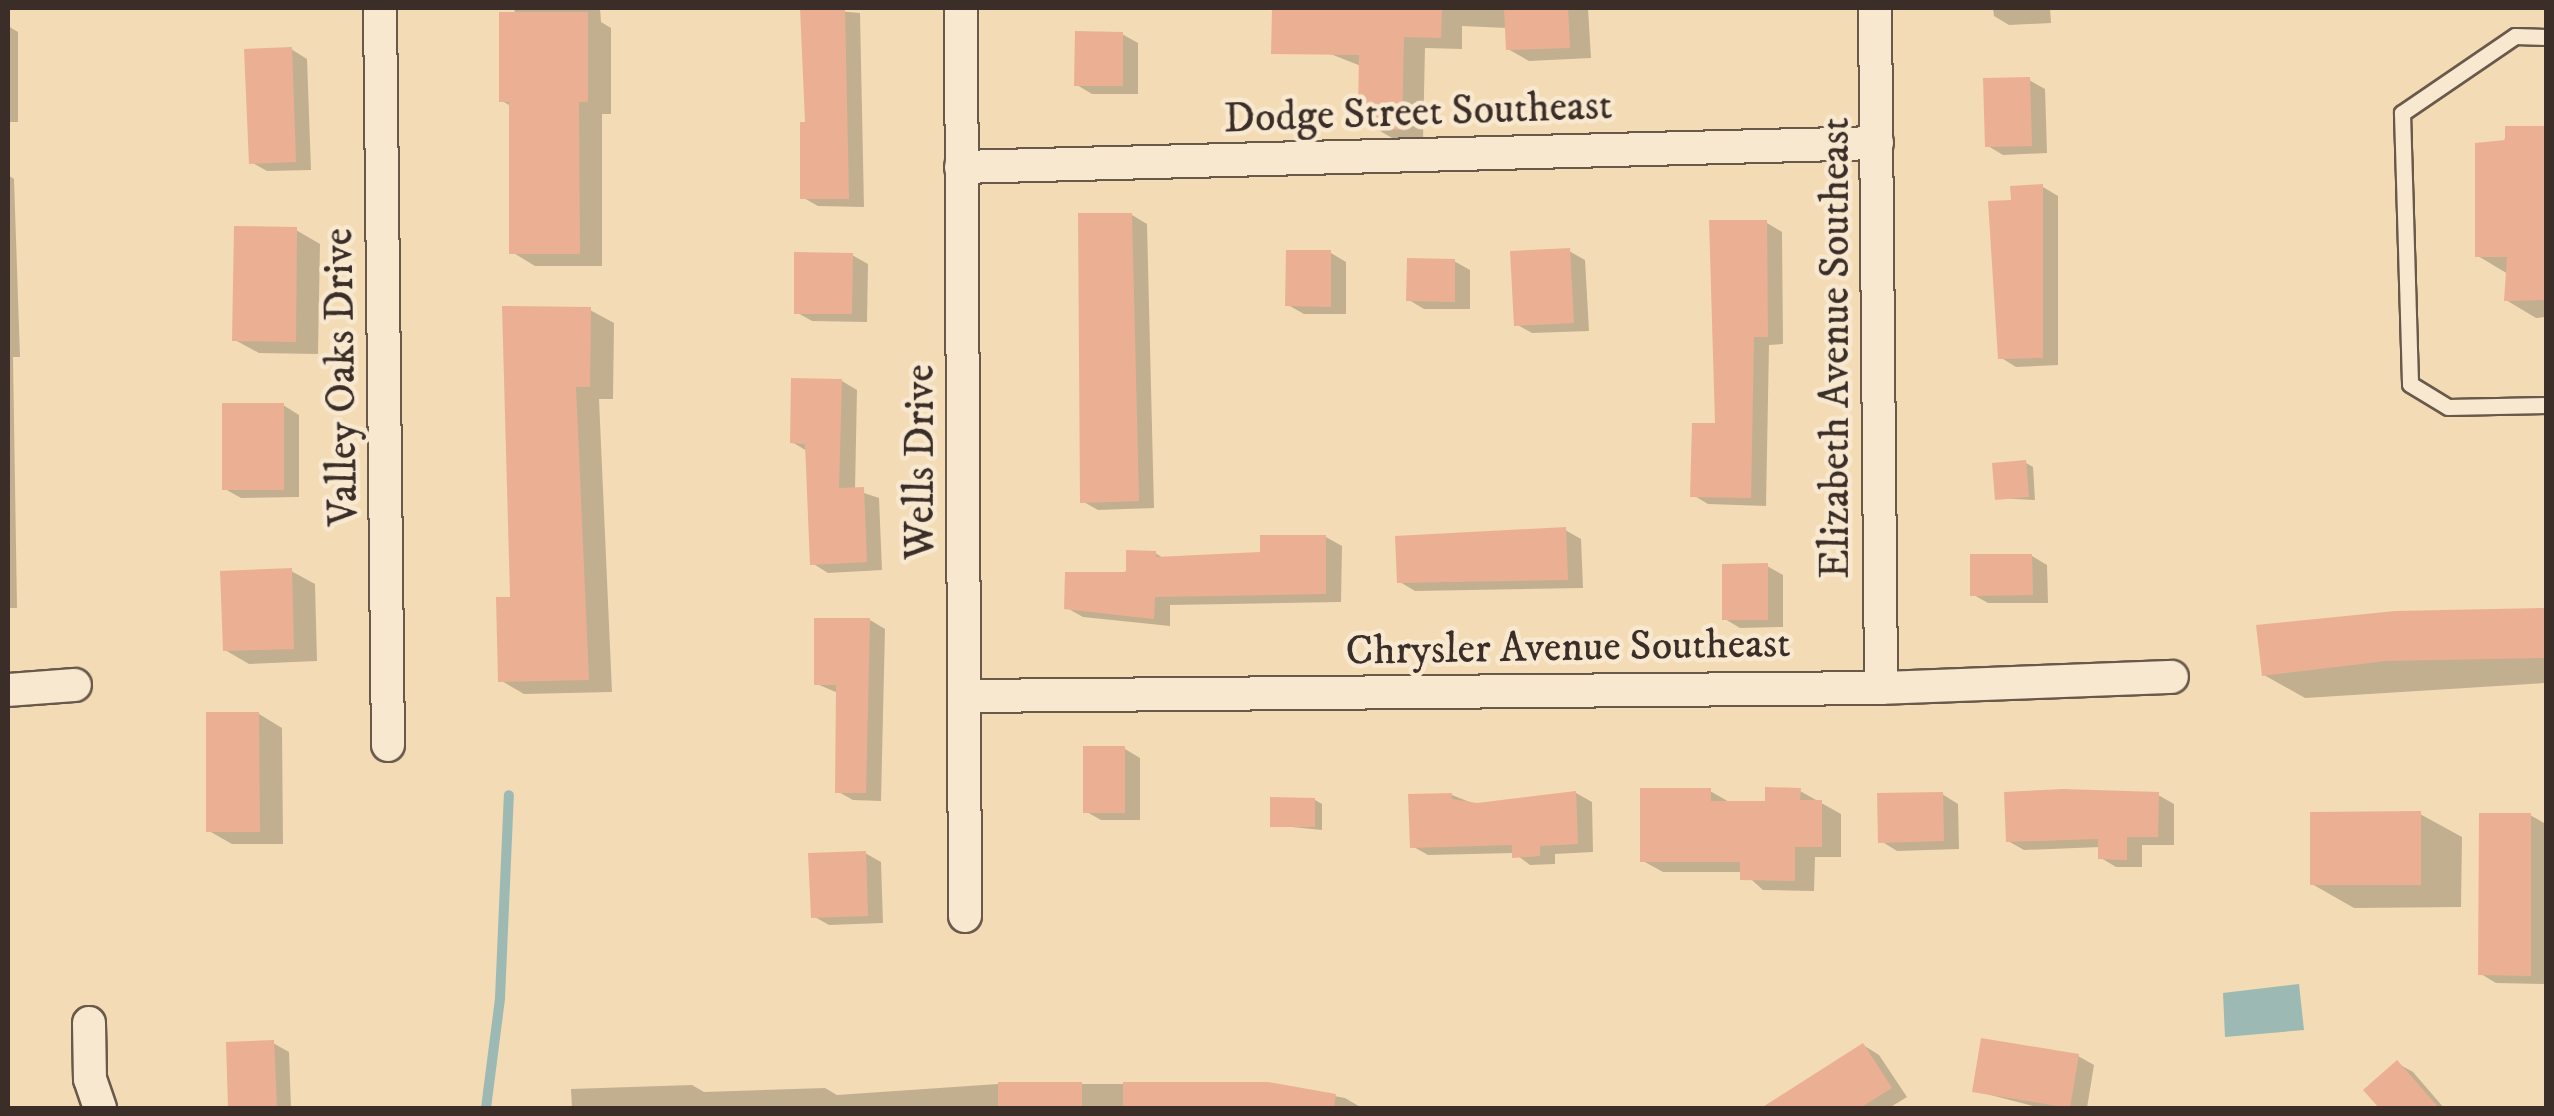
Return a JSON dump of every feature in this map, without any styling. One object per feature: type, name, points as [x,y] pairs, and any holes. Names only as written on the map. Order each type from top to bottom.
[{"type":"street","name":"Valley Oaks Drive","points":[[380,8],[388,745]]},
{"type":"street","name":"Wells Drive","points":[[961,8],[964,916]]},
{"type":"street","name":"Elizabeth Avenue Southeast","points":[[1874,8],[1880,688]]},
{"type":"street","name":"Dodge Street Southeast","points":[[961,167],[1878,143]]},
{"type":"street","name":"Chrysler Avenue Southeast","points":[[965,696],[1880,688],[2172,677]]},
{"type":"street","points":[[8,690],[75,685]]},
{"type":"street","points":[[90,1022],[90,1079],[100,1108]]},
{"type":"lane","points":[[2546,37],[2514,36],[2402,113],[2410,384],[2448,407],[2546,405]]},
{"type":"water","points":[[2299,984],[2304,1030],[2225,1037],[2223,993]]},
{"type":"building","points":[[800,8],[845,8],[849,199],[800,199],[800,122],[805,122]]},
{"type":"building","points":[[1272,8],[1442,8],[1441,38],[1404,37],[1402,130],[1370,128],[1371,110],[1358,109],[1359,55],[1271,54]]},
{"type":"building","points":[[1504,8],[1568,8],[1570,48],[1506,50]]},
{"type":"building","points":[[499,12],[588,12],[588,102],[579,102],[580,254],[509,254],[509,102],[499,102]]},
{"type":"building","points":[[1075,31],[1123,32],[1123,86],[1074,86]]},
{"type":"building","points":[[292,47],[296,162],[249,164],[244,49]]},
{"type":"building","points":[[2030,77],[2032,146],[1985,147],[1983,78]]},
{"type":"building","points":[[2505,126],[2546,126],[2546,300],[2504,301],[2507,257],[2475,257],[2475,143],[2505,140]]},
{"type":"building","points":[[2043,184],[2043,358],[1998,359],[1988,201],[2011,200],[2010,186]]},
{"type":"building","points":[[1078,213],[1132,213],[1139,501],[1080,503]]},
{"type":"building","points":[[1709,220],[1767,220],[1768,337],[1754,337],[1751,498],[1690,497],[1692,423],[1715,423]]},
{"type":"building","points":[[234,226],[297,227],[296,342],[232,341]]},
{"type":"building","points":[[1570,248],[1574,323],[1514,326],[1510,251]]},
{"type":"building","points":[[1286,250],[1331,250],[1331,307],[1285,306]]},
{"type":"building","points":[[794,252],[853,253],[852,314],[794,314]]},
{"type":"building","points":[[1407,258],[1455,259],[1455,302],[1406,301]]},
{"type":"building","points":[[502,306],[591,307],[590,387],[576,387],[589,680],[498,682],[496,597],[510,597]]},
{"type":"building","points":[[791,378],[842,379],[839,488],[864,487],[867,562],[810,565],[805,444],[790,443]]},
{"type":"building","points":[[222,403],[284,403],[284,490],[222,490]]},
{"type":"building","points":[[2026,460],[2029,497],[1995,500],[1992,463]]},
{"type":"building","points":[[1566,527],[1568,580],[1397,583],[1395,536]]},
{"type":"building","points":[[1260,535],[1326,535],[1326,594],[1155,597],[1154,619],[1064,609],[1065,572],[1126,572],[1126,550],[1156,551],[1156,557],[1260,552]]},
{"type":"building","points":[[1970,554],[2032,554],[2033,595],[1970,596]]},
{"type":"building","points":[[1768,563],[1768,620],[1722,620],[1722,564]]},
{"type":"building","points":[[292,568],[294,649],[223,651],[220,571]]},
{"type":"building","points":[[2546,608],[2546,658],[2386,661],[2262,676],[2256,625],[2395,611]]},
{"type":"building","points":[[814,618],[870,618],[866,793],[835,793],[836,685],[814,685]]},
{"type":"building","points":[[206,712],[259,712],[260,832],[206,832]]},
{"type":"building","points":[[1083,746],[1125,746],[1125,813],[1083,813]]},
{"type":"building","points":[[1765,787],[1801,788],[1800,800],[1822,800],[1822,847],[1795,847],[1795,881],[1740,880],[1740,862],[1640,862],[1640,788],[1711,788],[1711,801],[1765,801]]},
{"type":"building","points":[[1576,791],[1578,844],[1540,846],[1540,856],[1512,858],[1512,845],[1410,848],[1408,794],[1452,793],[1452,799],[1477,803]]},
{"type":"building","points":[[1943,792],[1944,841],[1878,843],[1877,793]]},
{"type":"building","points":[[2004,792],[2159,792],[2158,837],[2127,837],[2127,860],[2098,859],[2098,839],[2006,842]]},
{"type":"building","points":[[1270,797],[1315,798],[1315,827],[1270,827]]},
{"type":"building","points":[[2421,811],[2421,885],[2310,885],[2310,812]]},
{"type":"building","points":[[2479,813],[2531,813],[2531,976],[2478,975]]},
{"type":"building","points":[[866,851],[868,916],[811,918],[808,853]]},
{"type":"building","points":[[1981,1038],[2079,1054],[2070,1108],[1972,1092]]},
{"type":"building","points":[[274,1040],[277,1108],[228,1108],[226,1042]]},
{"type":"building","points":[[1863,1043],[1892,1088],[1860,1108],[1761,1108]]},
{"type":"building","points":[[2397,1060],[2439,1108],[2379,1108],[2363,1090]]},
{"type":"building","points":[[998,1082],[1082,1082],[1082,1108],[998,1108]]},
{"type":"building","points":[[1123,1082],[1268,1082],[1336,1094],[1334,1108],[1123,1108]]},
{"type":"waterway","points":[[486,1108],[500,998],[509,795]]}]
